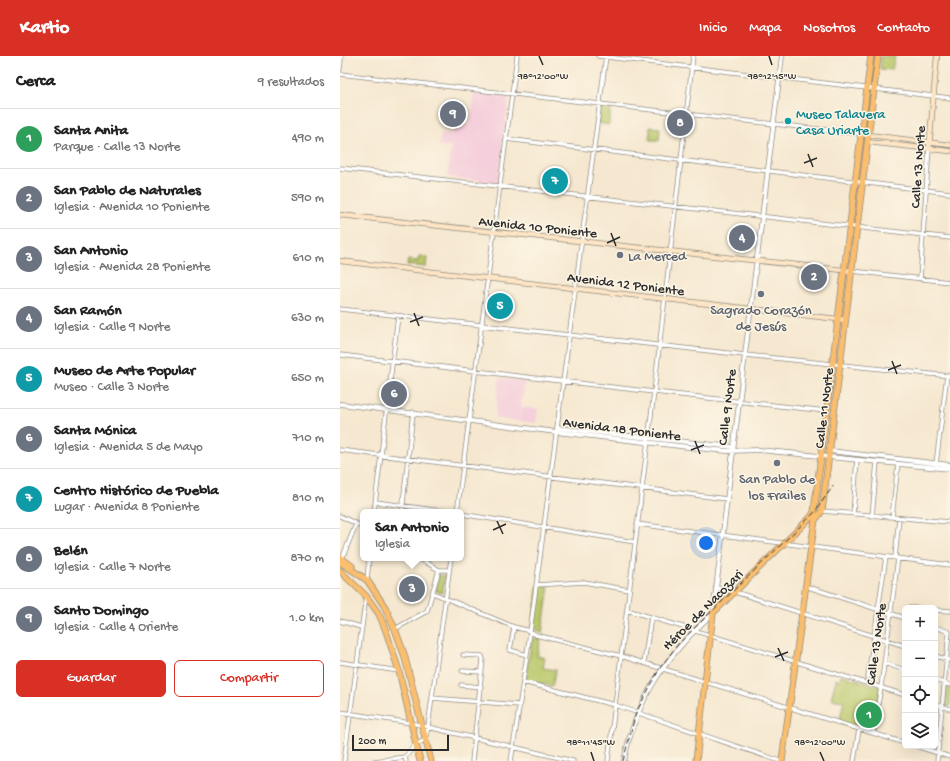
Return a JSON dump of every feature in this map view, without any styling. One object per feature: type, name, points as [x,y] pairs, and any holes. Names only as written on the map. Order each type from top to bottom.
[{"type":"main road","name":"Calle 11 Norte","points":[[814,512],[871,56]]},
{"type":"main road","name":"Calle 11 Norte","points":[[781,761],[815,520],[822,511],[878,56]]},
{"type":"main road","name":"Calle 13 Norte","points":[[929,149],[937,56]]},
{"type":"main road","points":[[861,134],[950,145]]},
{"type":"main road","points":[[884,144],[886,140],[894,138]]},
{"type":"main road","points":[[867,142],[950,151]]},
{"type":"main road","name":"Avenida 10 Poniente","points":[[340,215],[852,271]]},
{"type":"main road","name":"Avenida 12 Poniente","points":[[340,261],[846,320]]},
{"type":"main road","name":"Héroe de Nacozari","points":[[713,613],[814,512]]},
{"type":"main road","points":[[341,559],[367,580],[385,607],[395,629],[404,654],[425,726],[425,740],[430,761]]},
{"type":"main road","points":[[340,571],[366,596],[379,614],[386,631],[398,671],[420,761]]},
{"type":"main road","points":[[340,576],[366,596]]},
{"type":"main road","name":"Calle 9 Norte","points":[[696,761],[713,613]]},
{"type":"street","points":[[340,68],[342,56]]},
{"type":"street","points":[[457,509],[489,278],[517,56]]},
{"type":"street","points":[[598,56],[950,98]]},
{"type":"street","points":[[511,761],[527,655],[544,528],[549,476],[557,430],[606,56]]},
{"type":"street","points":[[608,761],[654,392],[663,299],[692,56]]},
{"type":"street","name":"Calle 9 Norte","points":[[713,613],[782,56]]},
{"type":"street","points":[[340,74],[861,134]]},
{"type":"street","points":[[506,139],[950,193]]},
{"type":"street","name":"Calle 13 Norte","points":[[920,279],[929,149]]},
{"type":"street","points":[[340,168],[500,185],[950,238]]},
{"type":"street","name":"Avenida 10 Poniente","points":[[852,271],[950,282]]},
{"type":"street","points":[[340,309],[744,355],[948,376],[936,464]]},
{"type":"street","points":[[375,509],[398,316]]},
{"type":"street","points":[[340,356],[826,411]]},
{"type":"street","name":"Avenida 18 Poniente","points":[[340,404],[693,446],[821,456],[829,454],[950,465]]},
{"type":"street","points":[[402,506],[413,412]]},
{"type":"street","points":[[340,450],[727,499]]},
{"type":"street","name":"Avenida 18 Poniente","points":[[829,454],[857,460],[950,469]]},
{"type":"street","points":[[852,514],[857,460]]},
{"type":"street","points":[[872,516],[876,462]]},
{"type":"street","points":[[892,517],[898,464]]},
{"type":"street","points":[[376,502],[426,509]]},
{"type":"street","points":[[814,512],[822,511],[950,522]]},
{"type":"street","points":[[464,515],[635,542]]},
{"type":"street","points":[[340,516],[360,526]]},
{"type":"street","name":"Calle 13 Norte","points":[[873,733],[891,613],[897,558],[899,518]]},
{"type":"street","points":[[341,559],[356,524]]},
{"type":"street","points":[[637,524],[950,565]]},
{"type":"street","name":"Calle 13 Norte","points":[[867,683],[886,557]]},
{"type":"street","points":[[367,580],[369,561]]},
{"type":"street","points":[[424,561],[439,570],[449,570]]},
{"type":"street","points":[[425,726],[432,698],[450,561]]},
{"type":"street","points":[[395,629],[427,611],[439,570]]},
{"type":"street","points":[[536,585],[584,582],[629,590]]},
{"type":"street","points":[[805,586],[902,617]]},
{"type":"street","points":[[716,588],[734,592],[902,645]]},
{"type":"street","points":[[433,593],[514,627],[530,631],[536,635],[621,656],[902,742]]},
{"type":"street","points":[[344,761],[366,596]]},
{"type":"street","points":[[627,610],[902,694]]},
{"type":"street","points":[[938,610],[950,611]]},
{"type":"street","name":"Héroe de Nacozari","points":[[624,761],[638,713],[662,668],[681,644],[713,613]]},
{"type":"street","points":[[644,663],[651,617]]},
{"type":"street","points":[[340,621],[361,627]]},
{"type":"street","points":[[514,627],[510,650],[527,655]]},
{"type":"street","points":[[938,629],[949,632],[948,660],[938,724]]},
{"type":"street","points":[[463,655],[483,657],[480,702],[472,761]]},
{"type":"street","points":[[938,657],[948,660]]},
{"type":"street","points":[[340,662],[398,671]]},
{"type":"street","points":[[884,663],[902,669]]},
{"type":"street","points":[[462,671],[482,672]]},
{"type":"street","points":[[938,681],[950,685]]},
{"type":"street","points":[[523,682],[615,705],[781,761]]},
{"type":"street","points":[[460,685],[481,687]]},
{"type":"street","points":[[432,698],[519,705]]},
{"type":"street","points":[[938,705],[950,709]]},
{"type":"street","points":[[340,712],[411,723],[573,761]]},
{"type":"street","points":[[854,761],[859,729]]},
{"type":"street","points":[[374,761],[405,759],[416,744],[425,740]]},
{"type":"street","points":[[927,749],[950,757]]},
{"type":"street","points":[[937,761],[938,749]]},
{"type":"shaded area","points":[[474,91],[509,95],[498,183],[447,177],[451,147],[439,146],[441,133],[452,134],[455,124],[470,126]]},
{"type":"shaded area","points":[[499,378],[525,381],[519,421],[495,418]]},
{"type":"shaded area","points":[[522,407],[538,409],[536,423],[520,421]]},
{"type":"green space","points":[[881,56],[895,56],[892,70],[880,69]]},
{"type":"green space","points":[[600,107],[611,108],[609,125],[598,123]]},
{"type":"green space","points":[[650,127],[660,128],[659,140],[650,140]]},
{"type":"green space","points":[[419,256],[427,257],[426,267],[407,265],[408,260],[418,261]]},
{"type":"green space","points":[[439,575],[445,576],[442,593],[436,591]]},
{"type":"green space","points":[[538,586],[549,587],[542,634],[533,626]]},
{"type":"green space","points":[[534,638],[541,639],[537,656],[545,658],[543,668],[556,670],[552,686],[529,681],[525,678],[532,640]]},
{"type":"green space","points":[[841,675],[881,687],[873,733],[839,723],[844,701],[831,699],[836,679],[840,681]]},
{"type":"green space","points":[[946,686],[950,687],[950,707],[944,705]]},
{"type":"railway","points":[[623,761],[636,713],[660,668],[678,644],[813,514],[834,485]]},
{"type":"place","name":"Santo Domingo","points":[[453,114]]},
{"type":"place","name":"Museo Talavera Casa Uriarte","points":[[788,121]]},
{"type":"place","name":"Belén","points":[[680,123]]},
{"type":"place","name":"Centro Histórico de Puebla","points":[[555,181]]},
{"type":"place","name":"San Ramón","points":[[742,238]]},
{"type":"place","name":"La Merced","points":[[620,255]]},
{"type":"place","name":"San Pablo de Naturales","points":[[814,277]]},
{"type":"place","name":"Sagrado Corazón de Jesús","points":[[761,294]]},
{"type":"place","name":"Museo de Arte Popular","points":[[500,306]]},
{"type":"place","name":"Santa Mónica","points":[[394,394]]},
{"type":"place","name":"San Pablo de los Frailes","points":[[777,463]]},
{"type":"place","name":"San Antonio","points":[[412,589]]},
{"type":"place","name":"Santa Anita","points":[[869,715]]}]
